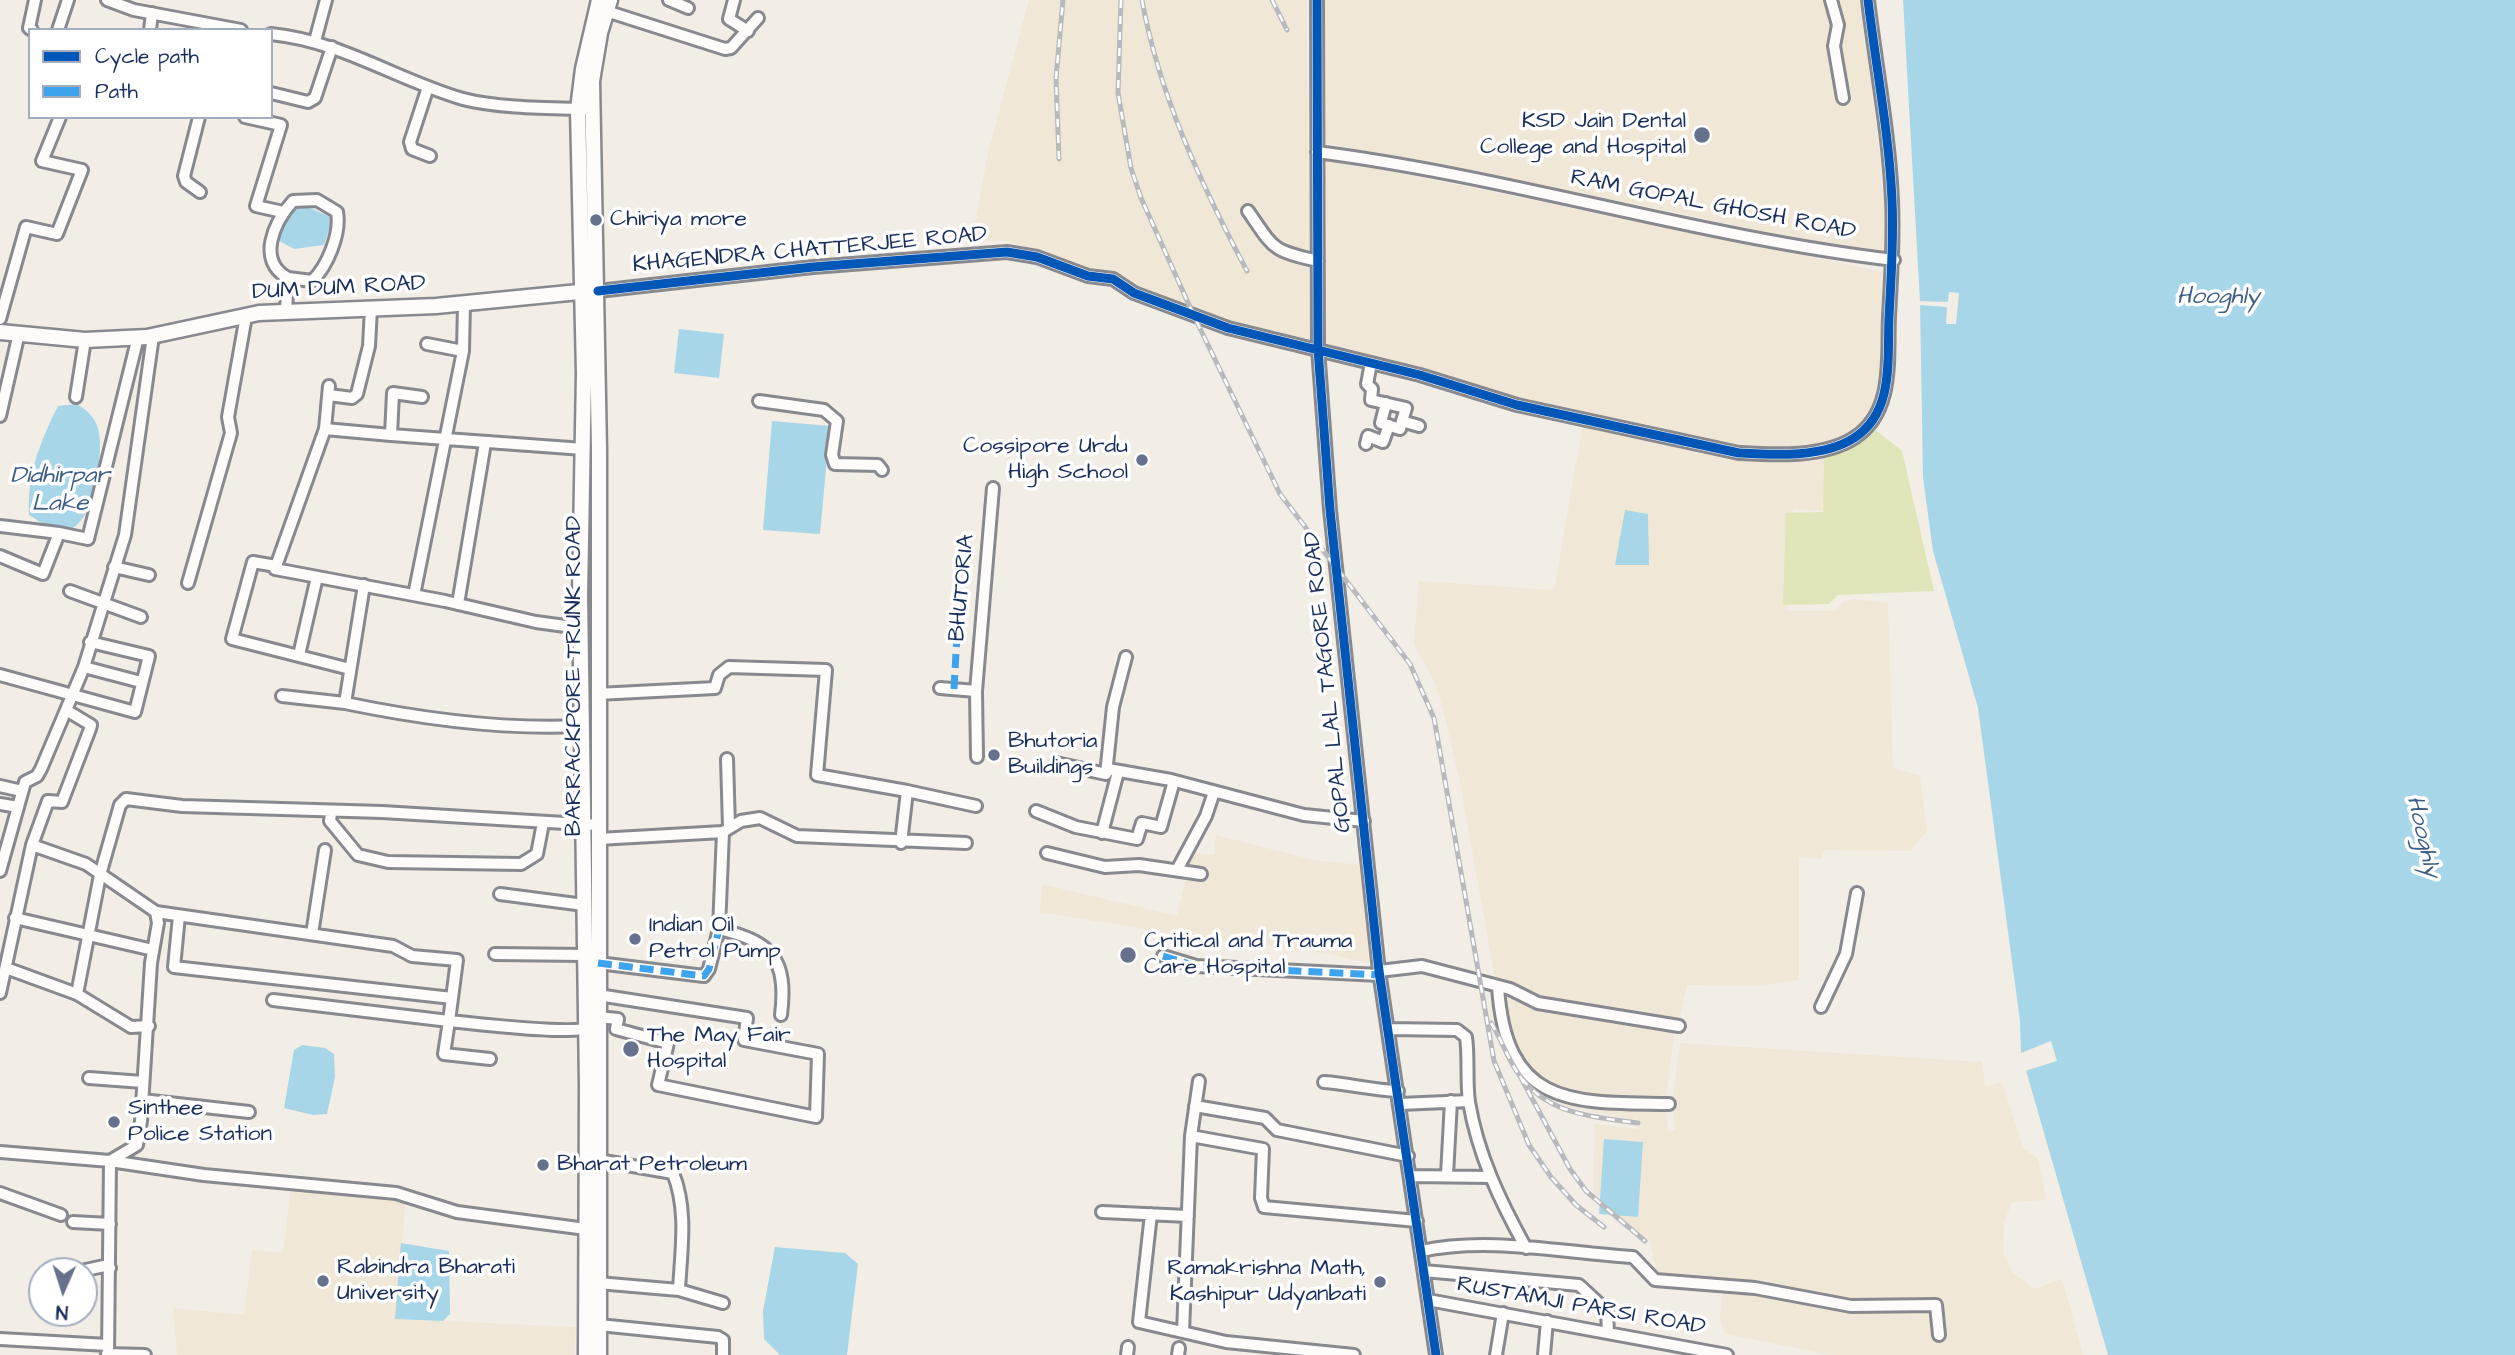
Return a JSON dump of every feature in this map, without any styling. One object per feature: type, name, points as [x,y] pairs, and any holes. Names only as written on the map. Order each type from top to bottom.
[{"type":"main road","name":"BARRACKPORE TRUNK ROAD","points":[[599,1355],[598,995],[584,905],[580,628],[584,449],[581,292],[586,110],[605,4]]},
{"type":"main road","name":"BARRACKPORE TRUNK ROAD","points":[[586,110],[598,290],[598,832],[585,1030],[586,1355]]},
{"type":"main road","name":"DUM DUM ROAD","points":[[0,332],[85,340],[146,337],[286,310],[464,303],[598,290]]},
{"type":"main road","points":[[580,586],[598,587]]},
{"type":"street","points":[[29,28],[35,0]]},
{"type":"street","points":[[59,28],[68,0]]},
{"type":"street","points":[[107,0],[134,5],[152,13],[231,28]]},
{"type":"street","points":[[315,41],[326,0]]},
{"type":"street","points":[[669,0],[688,8]]},
{"type":"street","points":[[734,0],[729,19],[748,31]]},
{"type":"street","name":"GOPAL LAL TAGORE ROAD","points":[[1317,0],[1318,349],[1330,510],[1380,973],[1436,1355]]},
{"type":"street","points":[[1832,0],[1838,25],[1834,46],[1843,98]]},
{"type":"street","name":"KHAGENDRA CHATTERJEE ROAD","points":[[598,290],[1007,252],[1037,257],[1085,275],[1113,279],[1134,293],[1228,328],[1371,363],[1517,405],[1739,453],[1771,455],[1817,451],[1853,439],[1871,422],[1884,397],[1894,260],[1887,136],[1868,0]]},
{"type":"street","points":[[605,4],[725,49],[731,48],[758,18]]},
{"type":"street","points":[[149,28],[152,13]]},
{"type":"street","points":[[273,34],[315,41],[464,99],[492,104],[586,110]]},
{"type":"street","points":[[273,93],[308,102],[315,98],[332,47]]},
{"type":"street","points":[[428,87],[410,142],[412,149],[430,156]]},
{"type":"street","points":[[0,319],[26,227],[57,234],[82,170],[42,161],[59,119]]},
{"type":"street","points":[[195,192],[184,176],[198,119]]},
{"type":"street","points":[[255,119],[281,124],[256,206],[283,212]]},
{"type":"street","name":"RAM GOPAL GHOSH ROAD","points":[[1317,152],[1391,163],[1750,238],[1894,260]]},
{"type":"street","points":[[317,200],[339,216],[324,270],[312,281],[288,278],[278,270],[270,252],[283,212],[293,201],[317,200]]},
{"type":"street","points":[[1248,211],[1272,245],[1284,254],[1318,261]]},
{"type":"street","points":[[286,310],[288,278]]},
{"type":"street","points":[[414,595],[463,351],[464,303]]},
{"type":"street","points":[[372,308],[372,329],[357,394],[352,398],[329,390],[325,429],[275,569],[414,595],[536,622],[580,628]]},
{"type":"street","points":[[188,583],[231,433],[228,417],[246,316]]},
{"type":"street","points":[[0,416],[19,333]]},
{"type":"street","points":[[0,526],[59,533],[88,540],[146,337]]},
{"type":"street","points":[[0,871],[25,782],[35,778],[41,769],[74,694],[125,535],[146,337]]},
{"type":"street","points":[[76,397],[85,340]]},
{"type":"street","points":[[427,344],[463,351]]},
{"type":"street","points":[[1371,363],[1367,384],[1373,390],[1371,400],[1386,403],[1406,408],[1400,429],[1381,423],[1386,403]]},
{"type":"street","points":[[391,435],[393,393],[422,397]]},
{"type":"street","points":[[759,401],[824,410],[832,414],[837,421],[832,455],[835,464],[878,466],[881,470]]},
{"type":"street","points":[[1402,421],[1419,426]]},
{"type":"street","points":[[1366,444],[1368,436],[1383,442],[1389,425]]},
{"type":"street","points":[[325,429],[584,449]]},
{"type":"street","points":[[458,604],[485,443]]},
{"type":"street","name":"BHUTORIA","points":[[977,757],[976,691],[993,488]]},
{"type":"street","points":[[0,556],[43,574],[59,533]]},
{"type":"street","points":[[276,566],[253,562],[231,638],[350,669]]},
{"type":"street","points":[[114,567],[149,575]]},
{"type":"street","points":[[299,655],[317,577]]},
{"type":"street","points":[[345,703],[364,585]]},
{"type":"street","points":[[70,591],[141,617]]},
{"type":"street","points":[[0,675],[135,712],[149,656],[90,642]]},
{"type":"street","points":[[1102,834],[1113,771],[1113,707],[1126,657]]},
{"type":"street","points":[[83,667],[141,682]]},
{"type":"street","points":[[597,694],[715,688],[719,675],[729,667],[826,670],[817,775],[976,806]]},
{"type":"street","points":[[940,688],[976,691]]},
{"type":"street","points":[[282,696],[537,728],[581,726]]},
{"type":"street","points":[[0,993],[32,845],[48,801],[62,802],[91,725],[66,710]]},
{"type":"street","points":[[495,954],[591,959],[704,976],[709,969],[719,929],[726,829],[727,759]]},
{"type":"street","points":[[1056,762],[1102,774],[1113,771],[1174,781],[1304,815],[1364,821]]},
{"type":"street","points":[[1036,811],[1076,827],[1137,839],[1143,824],[1161,827],[1174,781]]},
{"type":"street","points":[[0,786],[22,791]]},
{"type":"street","points":[[901,843],[907,791]]},
{"type":"street","points":[[1177,870],[1206,816],[1214,792]]},
{"type":"street","points":[[77,994],[100,874],[120,804],[126,799],[182,806],[331,813],[382,812],[543,823],[583,826],[598,832],[726,829],[761,818],[791,835],[901,843],[965,843]]},
{"type":"street","points":[[0,804],[18,807]]},
{"type":"street","points":[[331,813],[330,821],[352,852],[388,862],[521,864],[537,854],[543,823]]},
{"type":"street","points":[[32,845],[86,864],[156,912],[393,946],[412,957],[457,960],[443,1053],[490,1059]]},
{"type":"street","points":[[312,934],[325,850]]},
{"type":"street","points":[[1046,853],[1105,867],[1139,865],[1201,874]]},
{"type":"street","points":[[1821,1007],[1846,954],[1857,893]]},
{"type":"street","points":[[500,894],[584,905]]},
{"type":"street","points":[[110,1161],[137,1145],[149,1026],[153,950],[158,923],[156,912]]},
{"type":"street","points":[[180,916],[174,967],[453,998]]},
{"type":"street","points":[[15,918],[153,950]]},
{"type":"street","points":[[719,929],[746,935],[775,960],[783,975],[781,1015]]},
{"type":"street","points":[[1163,956],[1196,965],[1380,973],[1422,966],[1498,986],[1538,1003],[1679,1026]]},
{"type":"street","points":[[6,968],[77,994],[131,1027],[149,1026]]},
{"type":"street","points":[[1498,986],[1504,1029],[1516,1059],[1540,1086],[1556,1095],[1626,1103],[1669,1104]]},
{"type":"street","points":[[273,1000],[449,1021],[585,1030],[598,1020],[618,1019],[616,1030],[668,1043],[658,1085],[816,1117],[818,1054],[744,1040],[747,1018],[598,995]]},
{"type":"street","points":[[1388,1029],[1463,1033],[1468,1047],[1469,1101],[1490,1177],[1526,1248]]},
{"type":"street","points":[[89,1078],[143,1082]]},
{"type":"street","points":[[1183,1332],[1191,1136],[1199,1081]]},
{"type":"street","points":[[1324,1082],[1354,1084],[1366,1090],[1398,1091]]},
{"type":"street","points":[[142,1100],[249,1112]]},
{"type":"street","points":[[1447,1175],[1451,1101]]},
{"type":"street","points":[[1400,1104],[1469,1101]]},
{"type":"street","points":[[1195,1106],[1265,1118],[1277,1130],[1408,1156]]},
{"type":"street","points":[[1191,1136],[1264,1149],[1261,1198],[1264,1207],[1417,1221]]},
{"type":"street","points":[[0,1152],[110,1161],[204,1175],[396,1193],[457,1212],[586,1229]]},
{"type":"street","points":[[598,1160],[673,1173],[681,1192],[679,1290]]},
{"type":"street","points":[[108,1351],[110,1161]]},
{"type":"street","points":[[1410,1176],[1490,1177]]},
{"type":"street","points":[[0,1193],[61,1214]]},
{"type":"street","points":[[1102,1212],[1188,1216]]},
{"type":"street","points":[[1151,1214],[1139,1322],[1226,1342],[1354,1355]]},
{"type":"street","points":[[73,1222],[110,1224]]},
{"type":"street","points":[[1421,1251],[1446,1245],[1526,1248],[1633,1257],[1655,1280],[1755,1287],[1850,1306],[1936,1305],[1938,1335]]},
{"type":"street","points":[[98,1267],[110,1268]]},
{"type":"street","points":[[1424,1271],[1579,1285],[1607,1311],[1608,1333]]},
{"type":"street","points":[[598,1283],[679,1290],[723,1303]]},
{"type":"street","name":"RUSTAMJI PARSI ROAD","points":[[1428,1300],[1727,1355]]},
{"type":"street","points":[[1496,1355],[1503,1313]]},
{"type":"street","points":[[1544,1355],[1547,1321]]},
{"type":"street","points":[[598,1325],[718,1337],[724,1344],[723,1355]]},
{"type":"street","points":[[0,1339],[51,1342],[145,1355]]},
{"type":"street","points":[[49,1355],[51,1342]]},
{"type":"shaded area","points":[[1029,0],[1307,0],[1310,339],[1232,325],[1166,297],[1008,241],[972,241],[988,153]]},
{"type":"shaded area","points":[[1322,0],[1861,0],[1880,156],[1887,251],[1784,237],[1684,214],[1323,143]]},
{"type":"shaded area","points":[[1317,152],[1400,173],[1883,272],[1882,386],[1868,419],[1851,436],[1812,446],[1745,449],[1660,434],[1521,402],[1474,386],[1320,346]]},
{"type":"shaded area","points":[[1583,424],[1719,453],[1782,461],[1824,457],[1824,511],[1793,509],[1787,611],[1835,611],[1843,602],[1854,599],[1888,603],[1893,768],[1920,776],[1927,831],[1910,851],[1824,850],[1821,859],[1799,857],[1799,980],[1756,986],[1687,985],[1678,1024],[1539,1005],[1496,984],[1459,778],[1444,713],[1436,685],[1414,644],[1419,581],[1554,590]]},
{"type":"shaded area","points":[[1216,835],[1314,860],[1361,865],[1369,963],[1329,954],[1187,936],[1040,912],[1042,884],[1177,916],[1192,853],[1214,855]]},
{"type":"shaded area","points":[[1497,991],[1511,995],[1540,1012],[1675,1029],[1666,1097],[1668,1132],[1675,1130],[1672,1104],[1680,1043],[1982,1062],[1985,1086],[2002,1082],[2023,1148],[2038,1159],[2046,1200],[2012,1202],[2004,1222],[2003,1253],[2013,1273],[2035,1289],[2062,1279],[2083,1355],[1830,1355],[1725,1334],[1720,1319],[1723,1284],[1658,1277],[1650,1241],[1611,1210],[1593,1190],[1595,1124],[1640,1129],[1637,1120],[1567,1107],[1539,1088],[1511,1050],[1496,1016]]},
{"type":"shaded area","name":"Rabindra Bharati University","points":[[291,1186],[406,1197],[395,1319],[576,1327],[574,1355],[177,1355],[173,1308],[244,1315],[252,1250],[283,1253]]},
{"type":"green space","points":[[1873,428],[1902,451],[1934,591],[1838,595],[1829,604],[1783,605],[1786,513],[1823,512],[1824,457],[1859,444]]},
{"type":"water","name":"Hooghly","points":[[1903,0],[2515,0],[2515,1355],[2108,1355],[2021,1053],[2020,1021],[1978,708],[1933,551],[1923,477],[1920,301]]},
{"type":"water","points":[[301,204],[333,218],[324,245],[294,249],[274,238],[289,205]]},
{"type":"water","points":[[679,329],[724,334],[719,378],[674,373]]},
{"type":"water","name":"Didhirpar Lake","points":[[77,404],[91,416],[98,428],[98,474],[90,505],[83,518],[74,527],[58,531],[29,515],[30,486],[40,445],[58,406]]},
{"type":"water","points":[[772,421],[830,426],[820,534],[763,530]]},
{"type":"water","points":[[1625,510],[1648,514],[1649,565],[1615,565]]},
{"type":"water","points":[[302,1045],[325,1048],[334,1054],[335,1077],[327,1114],[313,1115],[284,1108],[294,1050]]},
{"type":"water","points":[[1604,1139],[1643,1142],[1638,1217],[1599,1214]]},
{"type":"water","points":[[401,1243],[449,1251],[450,1314],[443,1321],[395,1319]]},
{"type":"water","points":[[775,1247],[845,1253],[858,1264],[847,1355],[780,1355],[764,1339],[763,1311]]},
{"type":"pier","points":[[1949,292],[1959,293],[1956,324],[1946,324],[1947,307],[1920,305],[1920,301],[1948,302]]},
{"type":"pier","points":[[2051,1041],[2057,1061],[2025,1071],[2021,1053]]},
{"type":"railway","points":[[1059,159],[1056,78],[1063,0]]},
{"type":"railway","points":[[1121,0],[1118,93],[1131,168],[1141,198],[1194,316],[1280,494],[1410,664],[1434,718],[1494,1061],[1529,1145],[1551,1177],[1576,1205],[1604,1227]]},
{"type":"railway","points":[[1142,0],[1159,70],[1184,139],[1247,271]]},
{"type":"railway","points":[[1272,0],[1287,30]]},
{"type":"railway","points":[[1491,1023],[1520,1076],[1544,1099],[1573,1112],[1638,1123]]},
{"type":"railway","points":[[1520,1076],[1570,1169],[1586,1191],[1645,1241]]},
{"type":"marked path","points":[[954,689],[958,617]]},
{"type":"marked path","points":[[598,963],[704,976],[709,969],[719,929]]},
{"type":"marked path","points":[[1163,956],[1196,966],[1380,975]]},
{"type":"cycle path","points":[[1317,0],[1318,349],[1330,510],[1379,971],[1436,1355]]},
{"type":"cycle path","points":[[598,291],[813,267],[1007,252],[1037,257],[1088,276],[1113,279],[1134,293],[1228,328],[1420,375],[1517,405],[1739,453],[1798,454],[1828,449],[1854,438],[1867,427],[1883,399],[1888,366],[1892,200],[1868,0]]},
{"type":"place","name":"KSD Jain Dental College and Hospital","points":[[1702,135]]},
{"type":"place","name":"Chiriya more","points":[[596,220]]},
{"type":"place","name":"Cossipore Urdu High School","points":[[1142,460]]},
{"type":"place","name":"Bhutoria Buildings","points":[[994,755]]},
{"type":"place","name":"Indian Oil Petrol Pump","points":[[635,939]]},
{"type":"place","name":"Critical and Trauma Care Hospital","points":[[1128,955]]},
{"type":"place","name":"The May Fair Hospital","points":[[631,1049]]},
{"type":"place","name":"Sinthee Police Station","points":[[114,1122]]},
{"type":"place","name":"Bharat Petroleum","points":[[543,1165]]},
{"type":"place","name":"Rabindra Bharati University","points":[[323,1281]]},
{"type":"place","name":"Ramakrishna Math, Kashipur Udyanbati","points":[[1380,1282]]}]
